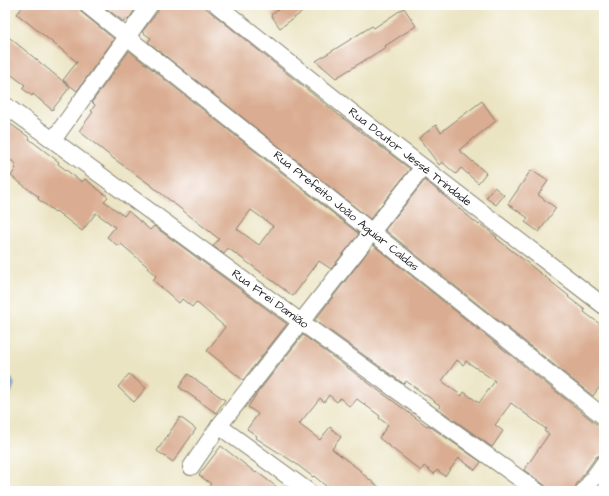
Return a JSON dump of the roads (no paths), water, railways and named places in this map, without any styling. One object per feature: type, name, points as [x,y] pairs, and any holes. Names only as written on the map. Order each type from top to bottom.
[{"type":"street","name":"Rua Prefeito João Aguiar Caldas","points":[[87,5],[604,417]]},
{"type":"street","points":[[53,140],[150,5]]},
{"type":"street","name":"Rua Doutor Jessé Trindade","points":[[217,5],[353,113],[604,306]]},
{"type":"street","name":"Rua Frei Damião","points":[[5,105],[301,322],[537,491]]},
{"type":"street","points":[[191,467],[219,426],[423,167]]},
{"type":"street","points":[[219,426],[308,491]]},
{"type":"street","points":[[584,491],[604,463]]},
{"type":"water","points":[[5,367],[14,384],[5,408]]}]
